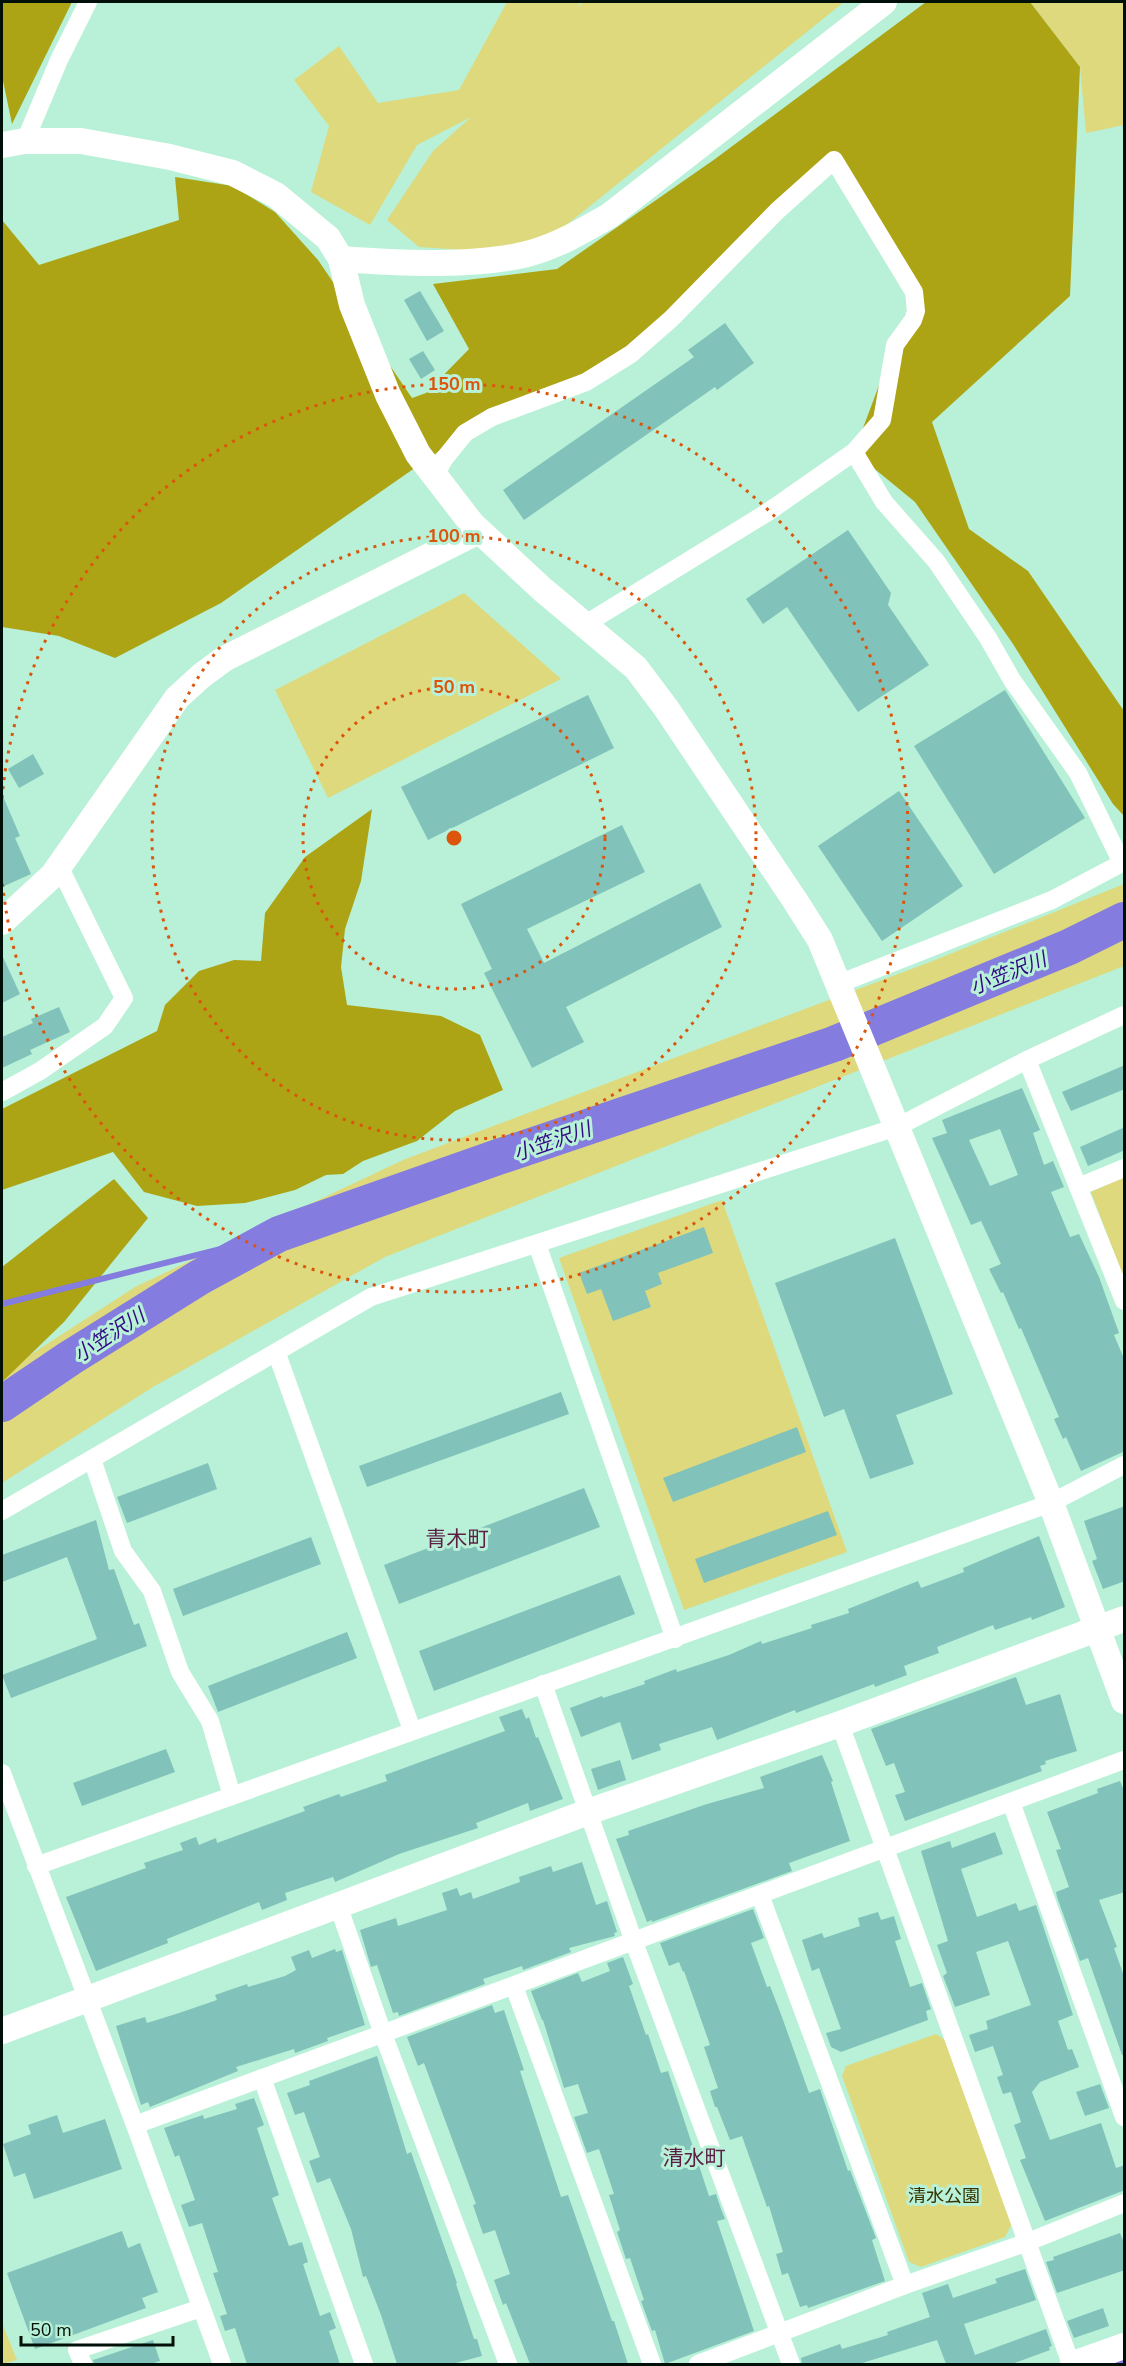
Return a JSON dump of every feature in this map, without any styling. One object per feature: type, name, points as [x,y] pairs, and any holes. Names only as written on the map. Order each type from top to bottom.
[{"type":"street","points":[[14,143],[88,2]]},
{"type":"street","points":[[340,259],[415,262],[490,260],[532,253],[569,239],[609,216],[884,2]]},
{"type":"street","points":[[14,143],[81,141],[170,157],[233,172],[276,195],[328,238],[340,259],[352,305],[388,395],[418,454],[479,531],[636,668],[666,708],[820,940],[1051,1503],[1125,1701]]},
{"type":"street","points":[[435,476],[444,459],[465,433],[492,417],[586,382],[631,354],[671,319],[777,211],[834,160],[914,292],[916,311],[913,320],[895,345],[882,420],[854,452],[768,512],[585,625]]},
{"type":"street","points":[[838,984],[1052,900],[1123,862],[1078,773],[1012,680],[988,638],[936,561],[884,502],[854,452]]},
{"type":"street","points":[[2,922],[53,875],[177,698],[201,676],[224,659],[479,531]]},
{"type":"street","points":[[2,1092],[39,1071],[105,1026],[124,998],[59,866]]},
{"type":"street","points":[[2,1511],[277,1354],[371,1297],[537,1244],[894,1120],[1125,1015]]},
{"type":"street","points":[[1027,1060],[1125,1301]]},
{"type":"street","points":[[1078,1187],[1125,1168]]},
{"type":"street","points":[[537,1244],[675,1639]]},
{"type":"street","points":[[277,1354],[412,1730]]},
{"type":"street","points":[[92,1460],[123,1551],[152,1591],[180,1672],[210,1721],[232,1796]]},
{"type":"street","points":[[36,1866],[1051,1503],[1125,1465]]},
{"type":"street","points":[[2,2031],[588,1812],[840,1724],[1125,1619]]},
{"type":"street","points":[[543,1684],[634,1942],[791,2364]]},
{"type":"street","points":[[840,1724],[1072,2364],[1125,2346]]},
{"type":"street","points":[[135,2125],[1125,1760]]},
{"type":"street","points":[[2,1773],[135,2125],[222,2364]]},
{"type":"street","points":[[1011,1802],[1125,2117]]},
{"type":"street","points":[[760,1895],[905,2285]]},
{"type":"street","points":[[338,1905],[382,2034],[508,2364]]},
{"type":"street","points":[[514,1986],[652,2364]]},
{"type":"street","points":[[262,2078],[364,2364]]},
{"type":"street","points":[[698,2364],[905,2285],[1028,2242],[1125,2203]]},
{"type":"street","points":[[82,2364],[77,2350],[201,2308]]},
{"type":"green space","points":[[507,2],[581,2],[576,9],[583,2],[844,2],[549,239],[478,251],[419,247],[387,220],[433,151],[471,117],[417,145],[370,225],[311,192],[329,126],[294,80],[339,46],[378,103],[459,90]]},
{"type":"green space","points":[[1030,2],[1124,2],[1124,125],[1086,133],[1080,67]]},
{"type":"green space","points":[[464,593],[561,679],[328,798],[275,690]]},
{"type":"green space","points":[[1124,884],[1124,966],[385,1257],[153,1387],[2,1483],[2,1373],[135,1287],[403,1160],[930,962]]},
{"type":"green space","points":[[1124,1177],[1124,1274],[1091,1192]]},
{"type":"green space","points":[[722,1200],[847,1552],[684,1610],[559,1258]]},
{"type":"green space","name":"清水公園","points":[[936,2034],[945,2040],[1012,2224],[1005,2237],[921,2267],[909,2262],[842,2076],[846,2066]]},
{"type":"green space","points":[[2,2323],[17,2360],[2,2364]]},
{"type":"shaded area","points":[[2,2],[72,2],[12,124],[2,76]]},
{"type":"shaded area","points":[[926,2],[1030,2],[1080,67],[1070,296],[932,422],[969,529],[1028,571],[1124,711],[1124,816],[1113,804],[1013,644],[915,502],[854,452],[914,292],[834,160],[621,361],[465,433],[221,603],[115,658],[59,636],[2,627],[2,220],[39,265],[179,220],[175,177],[233,186],[275,212],[318,260],[412,398],[426,393],[469,349],[433,284],[557,269],[715,159]]},
{"type":"shaded area","points":[[372,809],[361,881],[345,929],[341,967],[347,1005],[441,1016],[480,1035],[503,1090],[455,1111],[417,1141],[363,1161],[343,1174],[326,1175],[295,1190],[245,1203],[197,1206],[144,1192],[113,1152],[2,1190],[2,1109],[157,1031],[165,1005],[199,971],[234,960],[261,961],[265,913],[305,857]]},
{"type":"shaded area","points":[[114,1179],[148,1218],[64,1322],[2,1382],[2,1267]]},
{"type":"building","points":[[420,291],[444,331],[427,341],[404,300]]},
{"type":"building","points":[[725,323],[754,363],[717,390],[715,387],[524,520],[503,490],[694,357],[688,350]]},
{"type":"building","points":[[423,351],[435,370],[421,379],[409,359]]},
{"type":"building","points":[[848,530],[891,593],[888,605],[929,665],[858,712],[787,607],[763,624],[746,599]]},
{"type":"building","points":[[1005,690],[1085,818],[994,874],[914,746]]},
{"type":"building","points":[[588,695],[614,748],[428,840],[401,787]]},
{"type":"building","points":[[33,754],[44,774],[19,788],[8,769]]},
{"type":"building","points":[[899,791],[963,886],[882,941],[818,846]]},
{"type":"building","points":[[2,794],[20,836],[15,838],[31,874],[2,887]]},
{"type":"building","points":[[622,825],[645,872],[527,929],[544,963],[700,883],[722,927],[566,1007],[584,1042],[532,1068],[484,973],[492,969],[461,904]]},
{"type":"building","points":[[2,955],[20,994],[2,1003]]},
{"type":"building","points":[[59,1007],[70,1032],[30,1050],[32,1054],[2,1068],[2,1037],[33,1023],[31,1019]]},
{"type":"building","points":[[1125,1065],[1125,1089],[1071,1111],[1062,1092]]},
{"type":"building","points":[[1022,1088],[1040,1130],[1033,1133],[1044,1165],[1053,1161],[1064,1187],[1051,1192],[1070,1237],[1079,1234],[1099,1277],[1119,1333],[1114,1335],[1125,1361],[1125,1451],[1081,1471],[1066,1437],[1063,1439],[1054,1419],[1059,1417],[1021,1328],[1019,1329],[1003,1292],[1001,1293],[989,1269],[1001,1264],[981,1221],[971,1225],[932,1138],[947,1133],[942,1120]],"holes":[[[1000,1129],[1018,1175],[990,1186],[969,1140]]]},
{"type":"building","points":[[1125,1127],[1125,1150],[1088,1166],[1080,1147]]},
{"type":"building","points":[[704,1227],[713,1253],[658,1273],[662,1284],[645,1291],[651,1307],[613,1321],[601,1289],[587,1294],[579,1273]]},
{"type":"building","points":[[895,1238],[953,1394],[896,1415],[914,1464],[870,1479],[844,1409],[824,1417],[775,1283]]},
{"type":"building","points":[[561,1392],[569,1414],[367,1487],[359,1466]]},
{"type":"building","points":[[797,1427],[806,1452],[673,1502],[663,1478]]},
{"type":"building","points":[[208,1463],[217,1489],[127,1523],[117,1497]]},
{"type":"building","points":[[584,1488],[600,1527],[399,1604],[384,1565]]},
{"type":"building","points":[[1125,1506],[1125,1581],[1103,1589],[1092,1561],[1097,1559],[1084,1521]]},
{"type":"building","points":[[828,1511],[837,1535],[704,1583],[695,1559]]},
{"type":"building","points":[[96,1520],[109,1570],[114,1569],[134,1625],[139,1623],[147,1646],[11,1698],[2,1675],[97,1639],[67,1557],[2,1582],[2,1555]]},
{"type":"building","points":[[1039,1536],[1065,1607],[1032,1620],[1031,1617],[995,1630],[993,1625],[937,1647],[939,1653],[904,1666],[907,1675],[875,1687],[874,1684],[796,1713],[795,1710],[717,1740],[712,1727],[659,1744],[661,1750],[632,1760],[620,1722],[581,1737],[570,1708],[645,1684],[644,1681],[676,1669],[677,1672],[729,1655],[761,1641],[762,1644],[812,1628],[811,1625],[849,1613],[848,1609],[918,1581],[921,1588],[964,1572],[963,1568]]},
{"type":"building","points":[[311,1537],[321,1564],[183,1616],[173,1589]]},
{"type":"building","points":[[620,1575],[635,1614],[434,1691],[419,1651]]},
{"type":"building","points":[[347,1632],[357,1658],[218,1712],[208,1686]]},
{"type":"building","points":[[1016,1677],[1026,1705],[1060,1694],[1077,1751],[1045,1761],[1046,1764],[1040,1766],[1042,1771],[905,1821],[895,1795],[905,1792],[894,1763],[886,1766],[871,1729]]},
{"type":"building","points":[[522,1709],[526,1719],[529,1717],[563,1799],[530,1811],[528,1803],[476,1823],[478,1828],[399,1854],[335,1882],[333,1877],[285,1893],[287,1900],[262,1910],[259,1902],[167,1939],[168,1943],[96,1971],[66,1897],[146,1868],[144,1863],[183,1850],[180,1843],[196,1837],[199,1845],[216,1838],[217,1843],[305,1811],[303,1807],[387,1781],[385,1775],[505,1731],[499,1717]]},
{"type":"building","points":[[166,1749],[175,1772],[82,1806],[73,1783]]},
{"type":"building","points":[[822,1755],[833,1781],[831,1782],[850,1841],[789,1863],[792,1871],[647,1922],[616,1839],[629,1835],[628,1831],[707,1804],[764,1788],[760,1777]]},
{"type":"building","points":[[620,1760],[626,1780],[598,1790],[591,1769]]},
{"type":"building","points":[[1120,1781],[1125,1793],[1125,1892],[1099,1900],[1117,1947],[1114,1948],[1125,1979],[1125,2055],[1122,2055],[1088,1958],[1080,1961],[1057,1897],[1056,1892],[1069,1887],[1056,1850],[1061,1849],[1047,1812],[1098,1793],[1097,1789]]},
{"type":"building","points":[[995,1832],[1003,1854],[961,1869],[977,1917],[1016,1903],[1019,1911],[1036,1905],[1073,2015],[1058,2021],[1068,2050],[1072,2049],[1079,2067],[1040,2082],[1032,2092],[1050,2140],[1101,2123],[1116,2168],[1125,2165],[1125,2190],[1045,2221],[1020,2160],[1026,2158],[1014,2125],[1021,2122],[1011,2092],[1003,2094],[997,2077],[1003,2075],[993,2046],[975,2052],[969,2035],[988,2029],[986,2021],[1031,2005],[1008,1941],[976,1952],[990,1995],[955,2007],[943,1976],[947,1973],[937,1945],[948,1941],[921,1851],[950,1841],[952,1848]]},
{"type":"building","points":[[582,1862],[596,1905],[607,1901],[617,1932],[614,1933],[615,1936],[569,1948],[571,1952],[523,1970],[522,1966],[483,1979],[485,1984],[399,2016],[398,2012],[393,2013],[377,1965],[371,1967],[360,1930],[396,1918],[398,1926],[447,1910],[442,1893],[457,1888],[460,1896],[471,1892],[473,1899],[520,1882],[519,1877],[551,1866],[553,1872]]},
{"type":"building","points":[[753,1909],[764,1938],[751,1943],[767,1987],[770,1986],[782,2017],[809,2093],[820,2089],[848,2171],[850,2170],[876,2238],[872,2240],[885,2281],[808,2308],[807,2305],[800,2307],[788,2273],[782,2275],[776,2254],[783,2252],[769,2206],[767,2207],[742,2136],[730,2140],[717,2107],[715,2107],[710,2091],[718,2088],[704,2047],[710,2045],[684,1971],[679,1962],[669,1966],[660,1943]]},
{"type":"building","points":[[878,1912],[881,1920],[894,1916],[901,1939],[895,1941],[910,1987],[922,1983],[931,2009],[926,2011],[928,2020],[841,2052],[831,2047],[826,2033],[841,2029],[819,1968],[812,1971],[802,1940],[822,1933],[824,1938],[860,1926],[858,1918]]},
{"type":"building","points":[[335,1949],[336,1952],[342,1950],[365,2025],[327,2038],[328,2041],[295,2053],[294,2049],[236,2067],[238,2071],[150,2107],[148,2102],[141,2105],[116,2026],[145,2017],[147,2023],[217,2000],[215,1995],[247,1984],[248,1987],[285,1976],[296,1970],[291,1957],[309,1950],[312,1958]]},
{"type":"building","points":[[623,1957],[633,1984],[629,1986],[646,2035],[648,2034],[661,2073],[668,2071],[709,2196],[716,2194],[725,2219],[717,2221],[754,2331],[665,2364],[655,2330],[652,2331],[641,2301],[644,2300],[630,2258],[626,2259],[617,2232],[620,2230],[609,2195],[614,2194],[599,2149],[587,2153],[574,2117],[588,2113],[578,2084],[564,2088],[543,2020],[531,1991],[578,1973],[582,1982],[610,1971],[607,1963]]},
{"type":"building","points":[[492,2005],[495,2013],[504,2010],[524,2070],[520,2071],[561,2197],[568,2195],[628,2364],[530,2364],[506,2303],[503,2305],[494,2280],[510,2274],[495,2230],[483,2234],[473,2205],[476,2204],[424,2063],[418,2066],[407,2037]]},
{"type":"building","points":[[377,2056],[407,2154],[411,2152],[474,2339],[477,2339],[482,2356],[452,2364],[397,2364],[366,2276],[363,2277],[351,2229],[330,2178],[317,2183],[309,2161],[320,2157],[304,2112],[295,2115],[287,2093],[310,2085],[309,2081]]},
{"type":"building","points":[[1100,2084],[1109,2108],[1085,2116],[1076,2092]]},
{"type":"building","points":[[254,2098],[264,2125],[257,2128],[279,2195],[272,2198],[289,2246],[302,2242],[308,2262],[303,2264],[320,2316],[330,2312],[336,2328],[329,2331],[340,2364],[247,2364],[235,2328],[225,2331],[220,2316],[227,2314],[213,2273],[218,2272],[202,2223],[189,2227],[181,2205],[195,2200],[179,2155],[175,2157],[164,2128],[203,2115],[204,2119],[237,2109],[235,2104]]},
{"type":"building","points":[[57,2115],[63,2133],[105,2119],[122,2169],[34,2199],[25,2173],[14,2177],[3,2144],[31,2134],[28,2125]]},
{"type":"building","points":[[122,2231],[128,2248],[140,2243],[158,2292],[142,2298],[146,2308],[35,2349],[7,2273]]},
{"type":"building","points":[[1120,2233],[1125,2245],[1125,2270],[1057,2293],[1046,2262],[1054,2260],[1053,2257]]},
{"type":"building","points":[[1025,2269],[1036,2300],[964,2324],[975,2355],[1046,2329],[1052,2346],[1049,2347],[1050,2350],[1012,2364],[946,2364],[937,2340],[859,2364],[802,2364],[801,2358],[840,2344],[842,2349],[888,2335],[887,2332],[930,2317],[922,2293],[948,2284],[953,2298],[997,2283],[995,2279]]},
{"type":"building","points":[[1103,2308],[1109,2326],[1074,2338],[1067,2321]]},
{"type":"building","points":[[153,2340],[160,2361],[151,2364],[94,2364],[93,2360]]},
{"type":"waterway","name":"小笠沢川","points":[[2,1404],[70,1358],[200,1277],[279,1234],[498,1157],[834,1044],[1069,947],[1124,920]]},
{"type":"waterway","points":[[2,1304],[276,1235]]},
{"type":"waterway","points":[[1111,2364],[1124,2360]]},
{"type":"district","name":"青木町","points":[[457,1539]]},
{"type":"district","name":"清水町","points":[[694,2158]]}]
